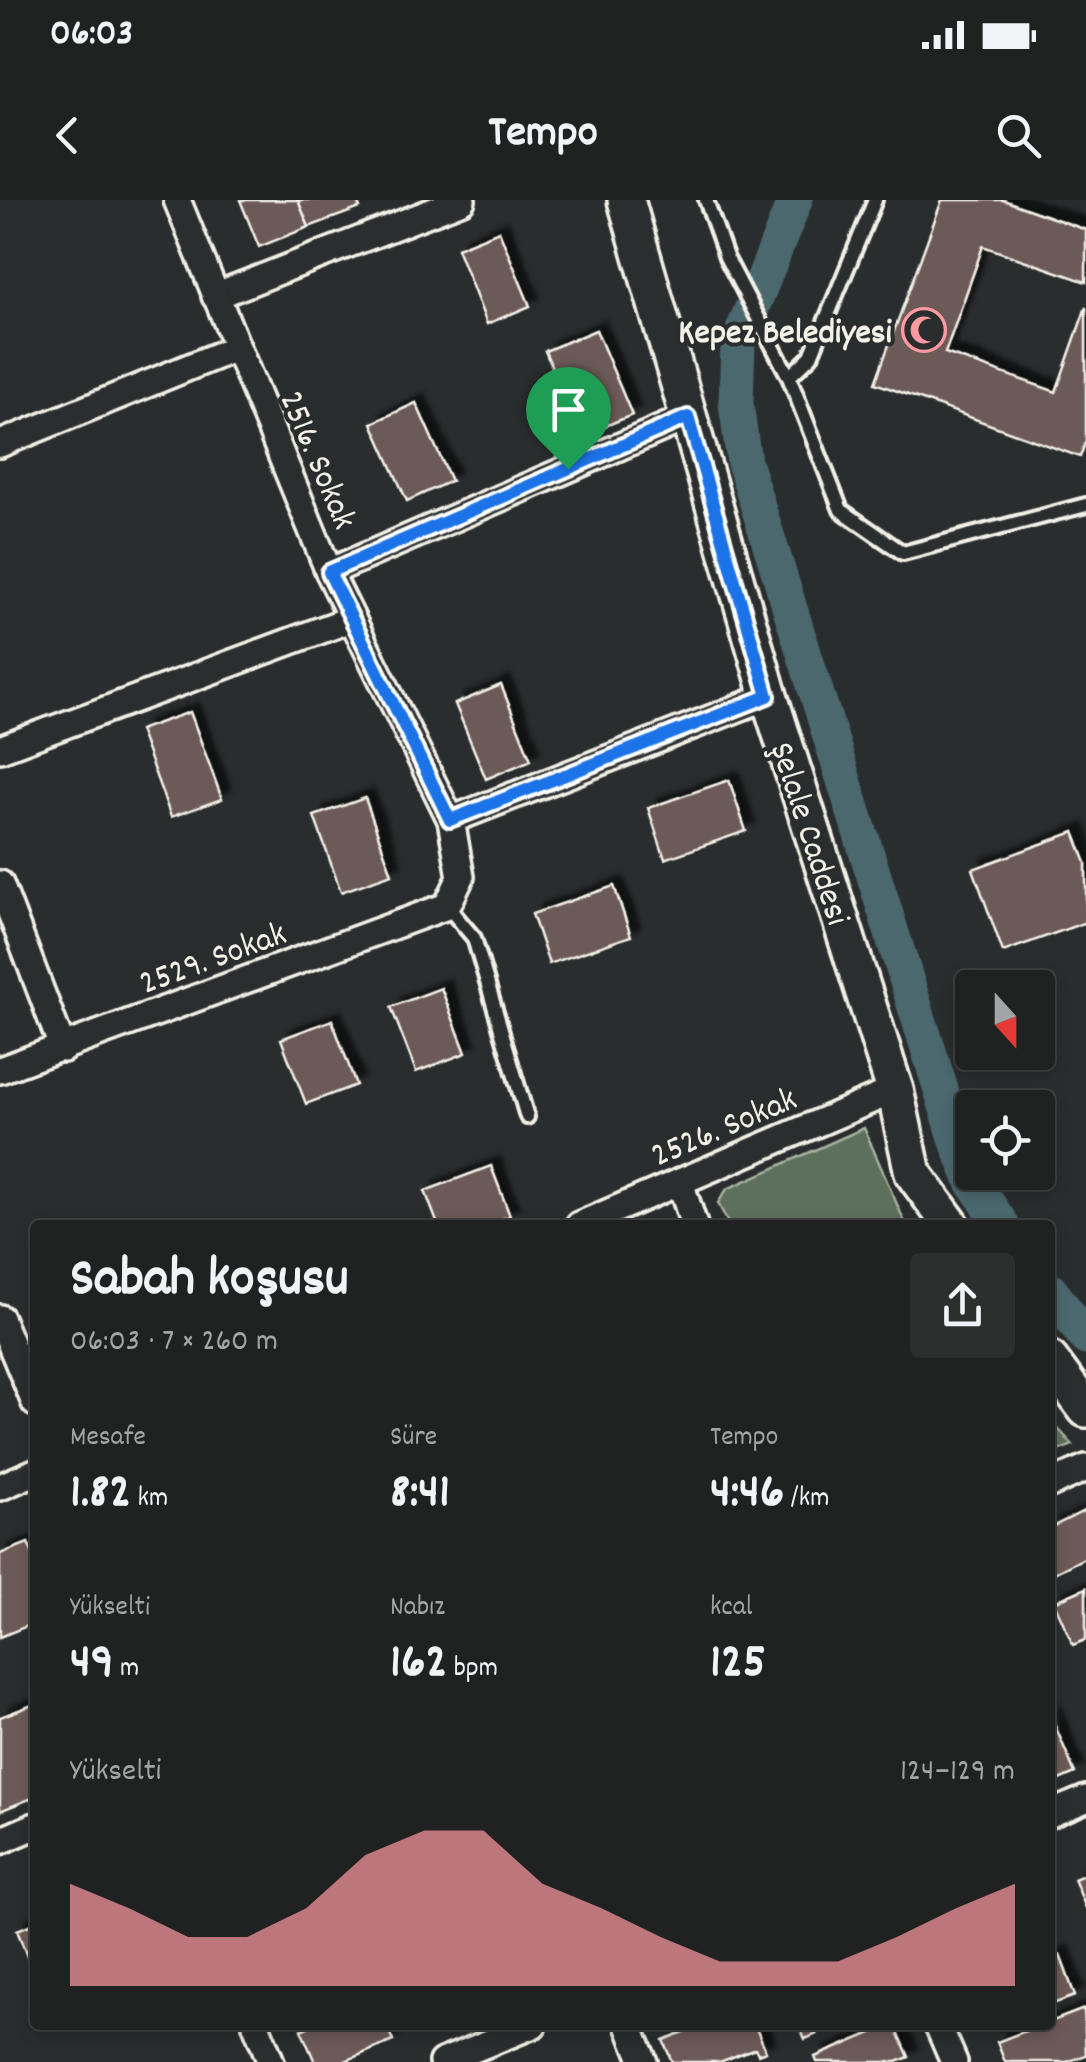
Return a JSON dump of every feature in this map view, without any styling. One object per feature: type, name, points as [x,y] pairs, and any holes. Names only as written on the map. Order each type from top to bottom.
[{"type":"street","name":"2516. Sokak","points":[[177,200],[329,572],[450,820],[462,877],[447,906]]},
{"type":"street","points":[[215,296],[462,200]]},
{"type":"street","name":"Şelale Caddesi","points":[[626,200],[768,696],[895,1090],[913,1173],[947,1220]]},
{"type":"street","points":[[0,444],[236,348]]},
{"type":"street","points":[[329,572],[688,417]]},
{"type":"street","points":[[0,748],[351,619]]},
{"type":"street","points":[[450,820],[768,696]]},
{"type":"street","points":[[0,884],[63,1048]]},
{"type":"street","name":"2529. Sokak","points":[[0,1070],[447,906]]},
{"type":"street","name":"2526. Sokak","points":[[591,1220],[895,1090]]},
{"type":"street","points":[[680,1182],[692,1220]]},
{"type":"street","points":[[0,1318],[30,1392]]},
{"type":"street","points":[[1055,1367],[1086,1409]]},
{"type":"street","points":[[1055,1482],[1086,1468]]},
{"type":"street","points":[[0,1487],[30,1474]]},
{"type":"street","points":[[1055,1812],[1086,1799]]},
{"type":"street","points":[[0,1842],[30,1828]]},
{"type":"street","points":[[258,2030],[271,2062]]},
{"type":"street","points":[[442,2062],[521,2030]]},
{"type":"street","points":[[631,2030],[644,2062]]},
{"type":"street","points":[[940,2030],[954,2062]]},
{"type":"lane","points":[[706,200],[726,257],[789,377],[842,510],[904,552],[1086,505]]},
{"type":"lane","points":[[789,377],[811,356],[875,200]]},
{"type":"lane","points":[[447,906],[474,938],[527,1117]]},
{"type":"green space","points":[[864,1128],[904,1220],[726,1220],[718,1203],[727,1189]]},
{"type":"green space","points":[[1055,1425],[1073,1445],[1055,1452]]},
{"type":"building","points":[[240,200],[298,200],[309,227],[259,247]]},
{"type":"building","points":[[298,200],[356,200],[360,208],[309,227]]},
{"type":"building","name":"Kepez Belediyesi","points":[[942,200],[1003,200],[1086,230],[1086,282],[983,246],[945,353],[1056,392],[1086,307],[1086,441],[1080,457],[875,383]]},
{"type":"building","points":[[499,231],[530,306],[487,324],[457,248]]},
{"type":"building","points":[[596,330],[632,415],[581,436],[545,351]]},
{"type":"building","points":[[416,403],[451,481],[407,501],[372,423]]},
{"type":"building","points":[[501,685],[531,760],[486,779],[455,704]]},
{"type":"building","points":[[190,712],[222,799],[171,817],[139,730]]},
{"type":"building","points":[[729,780],[746,831],[665,859],[648,808]]},
{"type":"building","points":[[365,798],[392,874],[341,892],[314,816]]},
{"type":"building","points":[[1074,832],[1086,863],[1086,922],[1003,952],[973,869]]},
{"type":"building","points":[[614,886],[631,936],[549,964],[532,914]]},
{"type":"building","points":[[441,988],[466,1053],[416,1072],[391,1007]]},
{"type":"building","points":[[332,1020],[356,1085],[306,1104],[281,1039]]},
{"type":"building","points":[[491,1166],[510,1216],[499,1220],[436,1220],[425,1191]]},
{"type":"building","points":[[1086,1510],[1086,1557],[1055,1572],[1055,1526]]},
{"type":"building","points":[[28,1543],[30,1548],[30,1625],[0,1637],[0,1554]]},
{"type":"building","points":[[1086,1588],[1086,1640],[1073,1645],[1055,1602]]},
{"type":"building","points":[[30,1706],[30,1799],[0,1811],[0,1717]]},
{"type":"building","points":[[1055,1726],[1075,1773],[1055,1782]]},
{"type":"building","points":[[1086,1874],[1086,1908],[1074,1879]]},
{"type":"building","points":[[30,1925],[30,1964],[17,1930]]},
{"type":"building","points":[[1060,1955],[1075,1996],[1055,2003],[1055,1956]]},
{"type":"building","points":[[1084,2009],[1086,2055],[1067,2062],[1005,2062],[997,2042],[1028,2030],[1055,2030],[1055,2020]]},
{"type":"building","points":[[301,2030],[388,2030],[393,2041],[343,2062],[315,2062]]},
{"type":"building","points":[[688,2030],[757,2030],[766,2051],[758,2054],[755,2048],[720,2062],[672,2062],[663,2040]]},
{"type":"building","points":[[801,2030],[815,2030],[817,2034],[805,2039]]},
{"type":"building","points":[[879,2030],[897,2030],[909,2057],[897,2062],[817,2062],[815,2057]]},
{"type":"waterway","points":[[795,200],[738,343],[736,403],[744,462],[959,1147],[973,1182],[999,1220]]},
{"type":"waterway","points":[[1055,1297],[1086,1338]]},
{"type":"place","name":"Kepez Belediyesi","points":[[924,330]]},
{"type":"route","points":[[688,417],[768,696],[450,820],[329,572],[568,469],[688,417]]}]
